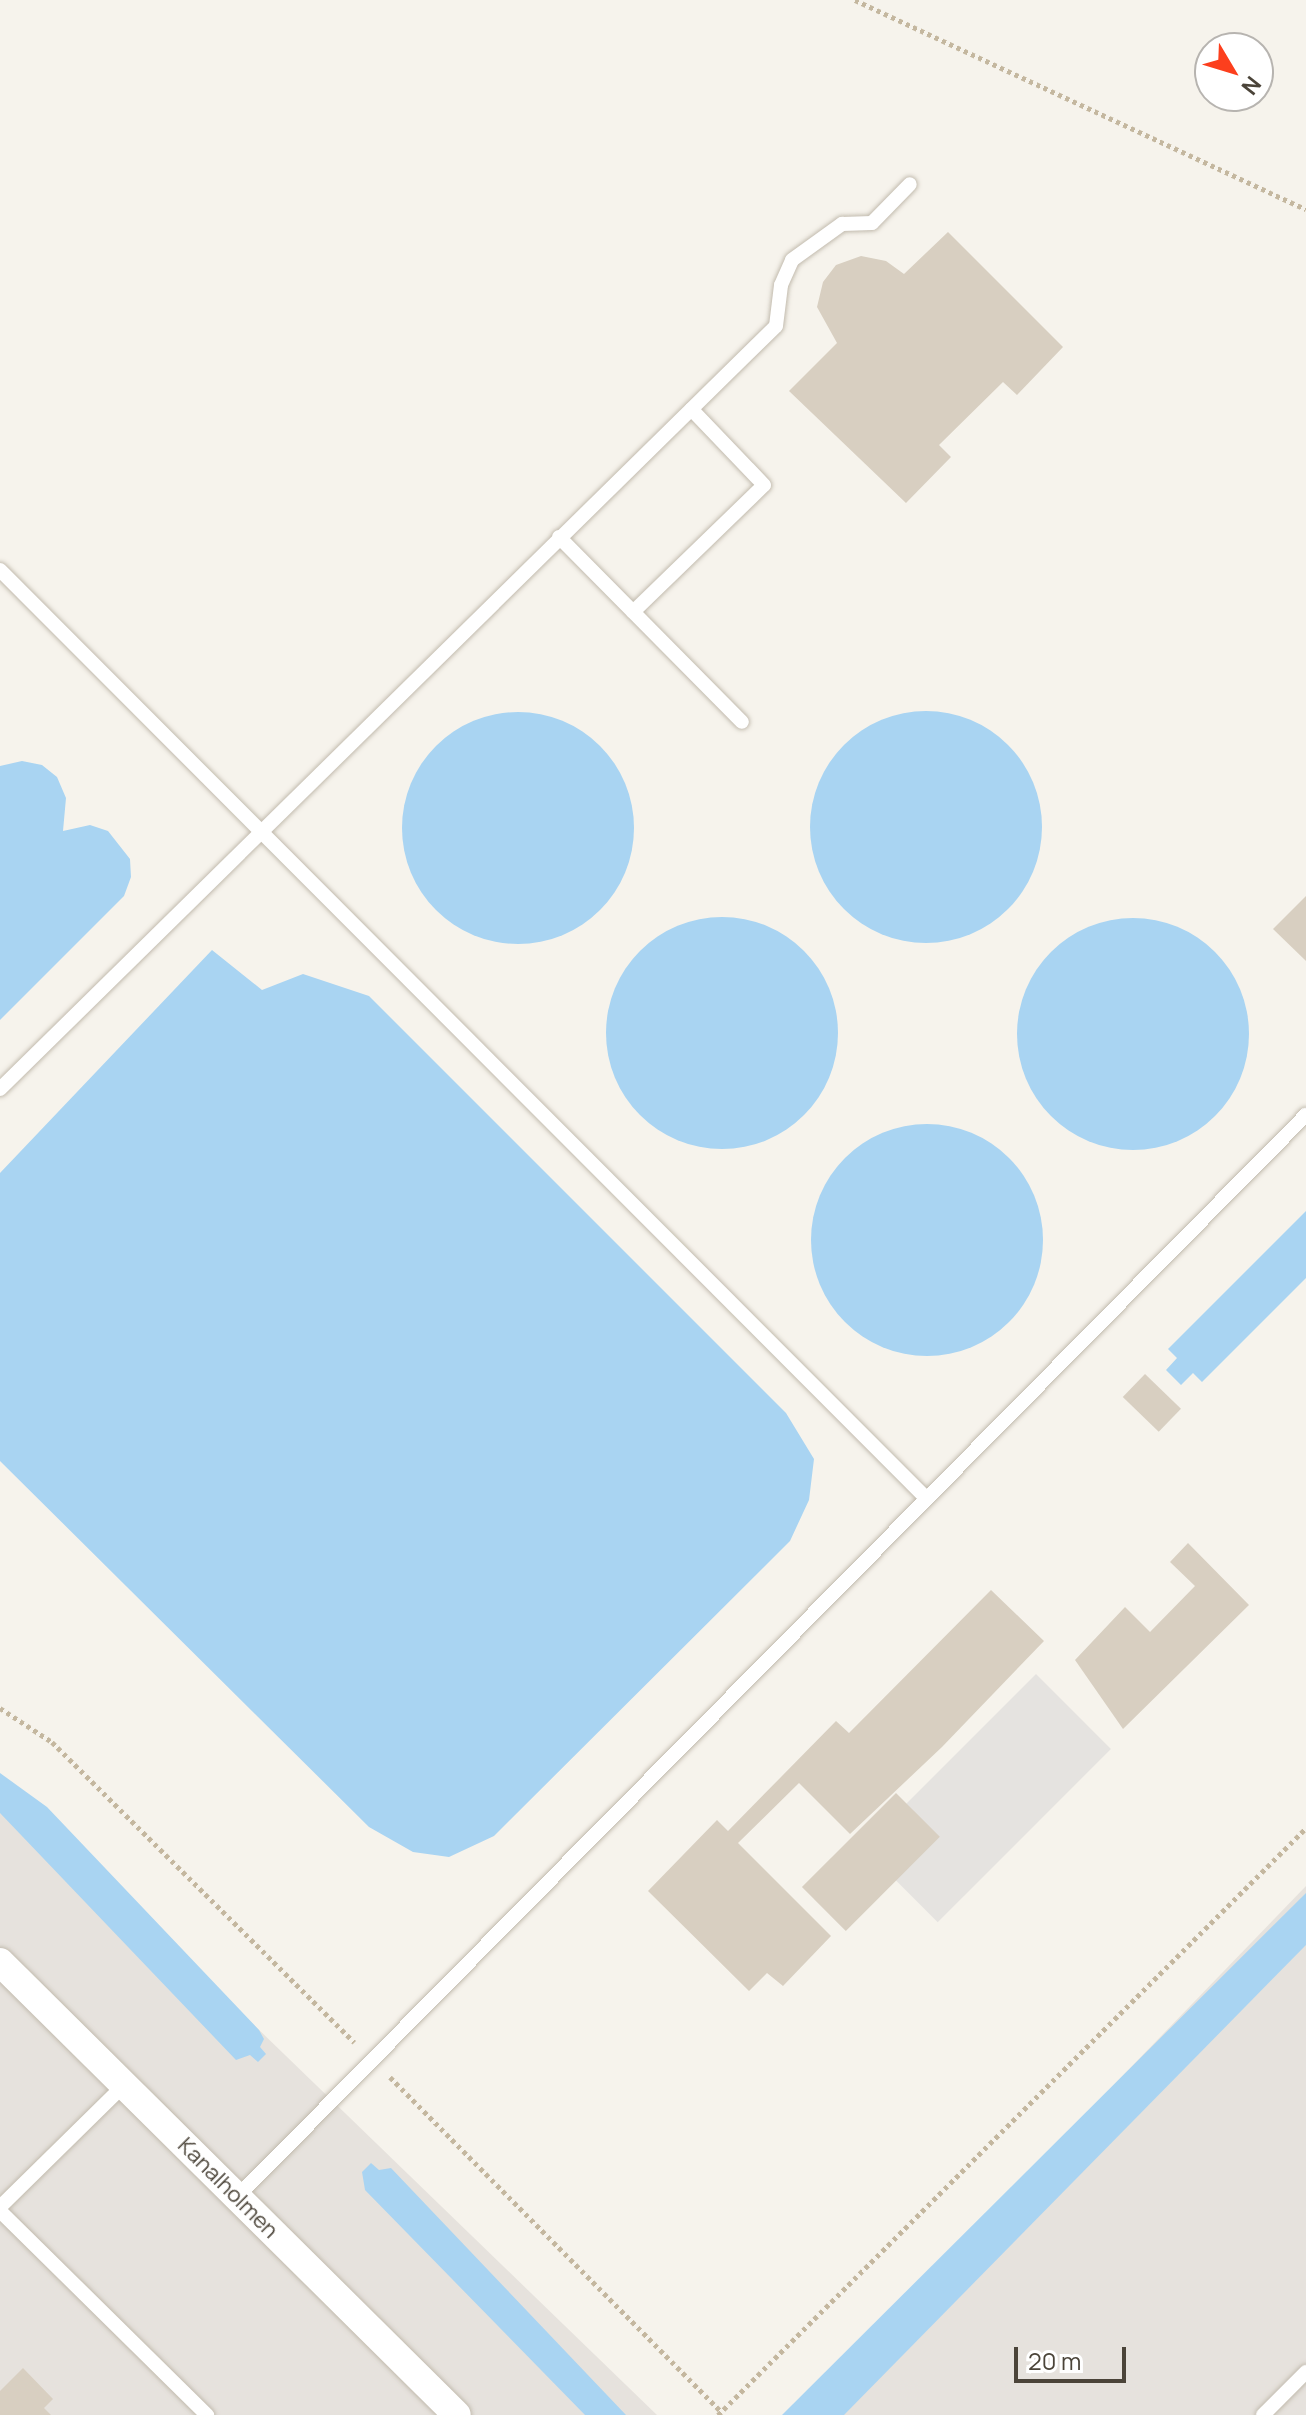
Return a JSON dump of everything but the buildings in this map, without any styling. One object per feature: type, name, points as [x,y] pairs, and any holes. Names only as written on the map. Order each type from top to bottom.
[{"type":"street","name":"Kanalholmen","points":[[0,1962],[457,2415]]},
{"type":"lane","points":[[0,1089],[257,831],[776,326],[781,285],[792,260],[842,224],[872,223],[910,184]]},
{"type":"lane","points":[[633,612],[764,485],[691,409]]},
{"type":"lane","points":[[559,537],[742,722]]},
{"type":"lane","points":[[0,570],[257,831],[925,1497]]},
{"type":"lane","points":[[237,2197],[925,1497],[1306,1115]]},
{"type":"lane","points":[[124,2085],[0,2209],[207,2415]]},
{"type":"lane","points":[[1263,2415],[1306,2372]]},
{"type":"path","points":[[855,0],[1306,209]]},
{"type":"path","points":[[718,2415],[1306,1828]]},
{"type":"shaded area","points":[[1036,1674],[1111,1749],[938,1922],[863,1847]]},
{"type":"shaded area","points":[[0,1781],[5,1784],[657,2415],[0,2415]]},
{"type":"shaded area","points":[[1306,1886],[1306,2415],[795,2415]]},
{"type":"water","points":[[926,711],[949,713],[970,720],[991,730],[1008,745],[1023,762],[1033,783],[1040,804],[1040,850],[1033,871],[1023,892],[1008,909],[991,924],[970,934],[949,941],[926,943],[903,941],[882,934],[861,924],[844,909],[829,892],[819,871],[812,850],[810,827],[812,804],[819,783],[829,762],[844,745],[861,730],[882,720],[903,713]]},
{"type":"water","points":[[518,712],[541,714],[562,721],[583,731],[600,746],[615,763],[625,784],[632,805],[632,851],[625,872],[615,893],[600,910],[583,925],[562,935],[541,942],[518,944],[495,942],[474,935],[453,925],[436,910],[421,893],[411,872],[404,851],[402,828],[404,805],[411,784],[421,763],[436,746],[453,731],[474,721],[495,714]]},
{"type":"water","points":[[22,761],[42,765],[57,777],[66,798],[63,831],[90,825],[108,831],[130,859],[131,877],[124,896],[0,1020],[0,766]]},
{"type":"water","points":[[722,917],[745,919],[766,926],[787,936],[804,951],[819,968],[829,989],[836,1010],[836,1056],[829,1077],[819,1098],[804,1115],[787,1130],[766,1140],[745,1147],[722,1149],[699,1147],[678,1140],[657,1130],[640,1115],[625,1098],[615,1077],[608,1056],[606,1033],[608,1010],[615,989],[625,968],[640,951],[657,936],[678,926],[699,919]]},
{"type":"water","points":[[1133,918],[1156,920],[1177,927],[1198,937],[1215,952],[1230,969],[1240,990],[1247,1011],[1247,1057],[1240,1078],[1230,1099],[1215,1116],[1198,1131],[1177,1141],[1156,1148],[1133,1150],[1110,1148],[1089,1141],[1068,1131],[1051,1116],[1036,1099],[1026,1078],[1019,1057],[1017,1034],[1019,1011],[1026,990],[1036,969],[1051,952],[1068,937],[1089,927],[1110,920]]},
{"type":"water","points":[[212,950],[262,990],[303,974],[369,996],[786,1413],[814,1459],[809,1500],[790,1541],[494,1836],[449,1857],[413,1852],[369,1827],[0,1461],[0,1173]]},
{"type":"water","points":[[927,1124],[950,1126],[971,1133],[992,1143],[1009,1158],[1024,1175],[1034,1196],[1041,1217],[1041,1263],[1034,1284],[1024,1305],[1009,1322],[992,1337],[971,1347],[950,1354],[927,1356],[904,1354],[883,1347],[862,1337],[845,1322],[830,1305],[820,1284],[813,1263],[811,1240],[813,1217],[820,1196],[830,1175],[845,1158],[862,1143],[883,1133],[904,1126]]},
{"type":"water","points":[[1306,1211],[1306,1278],[1202,1382],[1193,1373],[1181,1385],[1166,1370],[1177,1358],[1168,1349]]},
{"type":"water","points":[[0,1773],[47,1807],[259,2030],[264,2039],[260,2047],[266,2054],[258,2062],[250,2055],[236,2060],[0,1813]]},
{"type":"water","points":[[1306,1893],[1306,1945],[844,2415],[782,2415]]},
{"type":"water","points":[[371,2163],[379,2170],[391,2168],[626,2415],[585,2415],[365,2190],[362,2172]]}]
